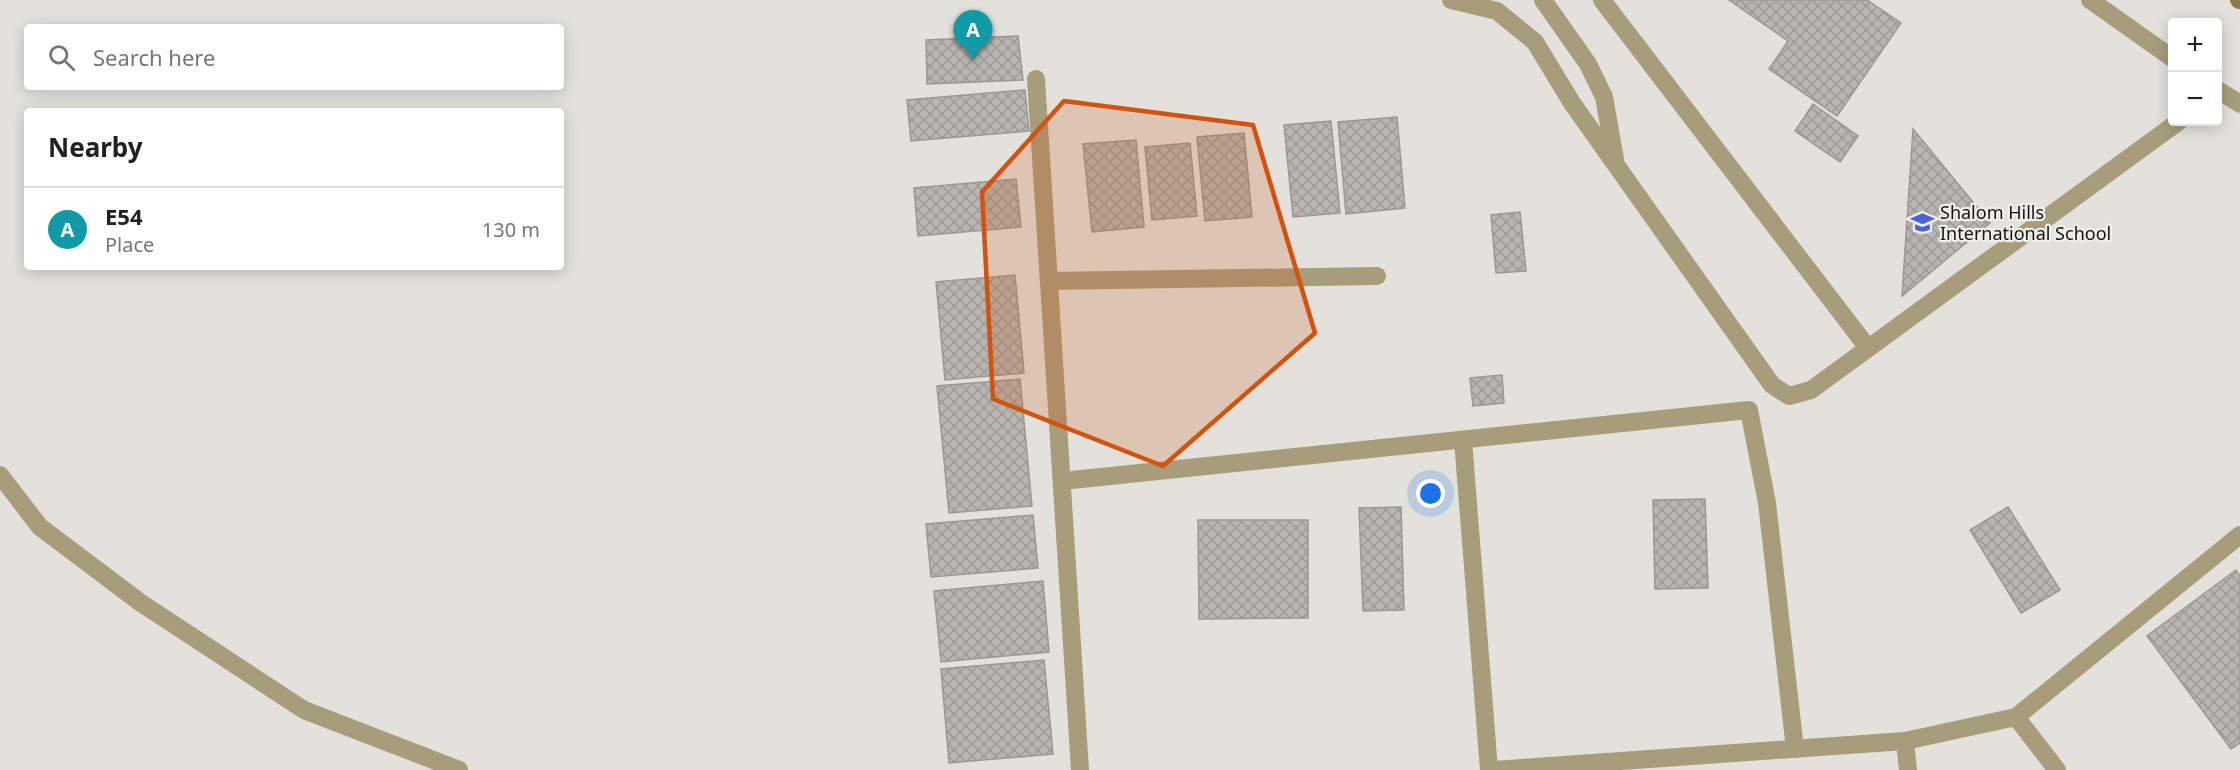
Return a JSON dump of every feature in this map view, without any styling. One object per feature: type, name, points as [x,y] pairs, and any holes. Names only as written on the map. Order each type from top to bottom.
[{"type":"street","points":[[1451,0],[1497,11],[1535,42],[1572,103],[1772,386],[1789,396],[1811,390],[2173,126]]},
{"type":"street","points":[[1543,0],[1588,64],[1604,97],[1616,165]]},
{"type":"street","points":[[1602,0],[1868,348]]},
{"type":"street","points":[[2090,0],[2168,55]]},
{"type":"street","points":[[1036,79],[1080,770]]},
{"type":"street","points":[[2222,94],[2240,104]]},
{"type":"street","points":[[1049,281],[1377,276]]},
{"type":"street","points":[[1062,481],[1749,411],[1767,503],[1795,749]]},
{"type":"street","points":[[1463,440],[1489,770]]},
{"type":"street","points":[[0,475],[40,526],[49,533],[141,603],[304,710],[459,770]]},
{"type":"street","points":[[1494,770],[1624,765],[1905,741],[2016,717],[2240,535]]},
{"type":"street","points":[[2016,717],[2057,770]]},
{"type":"street","points":[[1905,741],[1908,770]]},
{"type":"highlighted area","points":[[1064,101],[1253,125],[1315,333],[1163,466],[993,399],[982,192]]},
{"type":"building","points":[[1729,0],[1867,0],[1901,23],[1837,116],[1769,69],[1788,41]]},
{"type":"building","points":[[1018,36],[1023,80],[927,84],[926,40]]},
{"type":"building","points":[[1025,90],[1029,131],[911,141],[907,100]]},
{"type":"building","points":[[1813,104],[1858,136],[1840,162],[1795,131]]},
{"type":"building","points":[[1397,117],[1405,208],[1346,214],[1338,122]]},
{"type":"building","points":[[1331,121],[1340,213],[1293,217],[1284,125]]},
{"type":"building","points":[[1913,129],[1990,223],[1902,296]]},
{"type":"building","points":[[1244,133],[1252,217],[1205,221],[1197,137]]},
{"type":"building","points":[[1136,140],[1144,227],[1092,232],[1083,144]]},
{"type":"building","points":[[1190,143],[1197,216],[1152,220],[1145,147]]},
{"type":"building","points":[[1016,179],[1021,227],[918,236],[914,188]]},
{"type":"building","points":[[1520,212],[1526,271],[1496,273],[1491,215]]},
{"type":"building","points":[[1015,275],[1024,373],[945,380],[936,282]]},
{"type":"building","points":[[1502,375],[1504,403],[1473,406],[1470,378]]},
{"type":"building","points":[[1020,379],[1032,506],[949,513],[937,386]]},
{"type":"building","points":[[1705,499],[1708,588],[1655,589],[1653,500]]},
{"type":"building","points":[[1401,507],[1404,610],[1363,611],[1359,508]]},
{"type":"building","points":[[2008,507],[2060,590],[2021,613],[1970,530]]},
{"type":"building","points":[[1033,515],[1038,568],[931,577],[926,524]]},
{"type":"building","points":[[1198,520],[1308,520],[1308,618],[1199,619]]},
{"type":"building","points":[[2236,570],[2240,576],[2240,743],[2231,749],[2147,636]]},
{"type":"building","points":[[1043,581],[1049,652],[941,662],[934,591]]},
{"type":"building","points":[[1044,660],[1053,754],[949,763],[941,669]]},
{"type":"place","name":"E54","points":[[973,60]]},
{"type":"place","name":"Shalom Hills International School","points":[[1922,223]]}]
